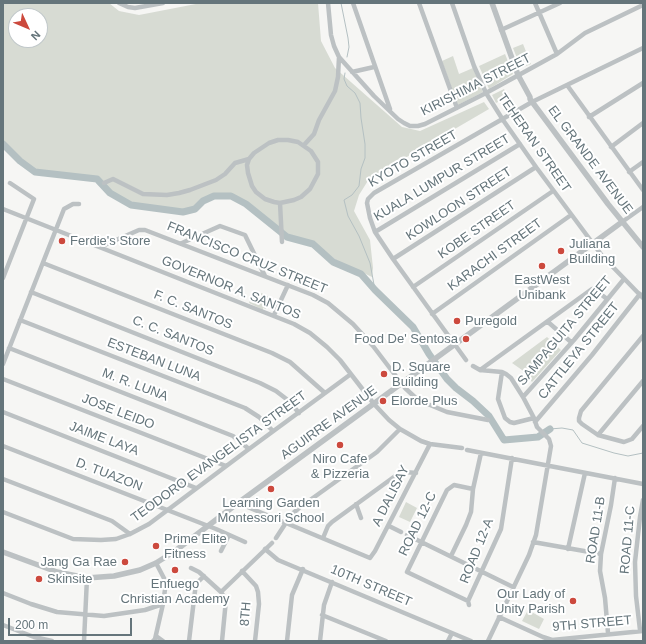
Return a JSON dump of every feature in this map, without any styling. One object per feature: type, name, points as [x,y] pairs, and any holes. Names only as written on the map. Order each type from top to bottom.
[{"type":"street","points":[[119,3],[135,8],[163,3]]},
{"type":"street","name":"KIRISHIMA STREET","points":[[328,3],[331,35],[339,57],[374,96],[404,124],[418,126],[425,124],[486,93],[557,54],[585,33],[643,5]]},
{"type":"street","points":[[353,3],[374,67],[391,112]]},
{"type":"street","points":[[419,3],[457,108]]},
{"type":"street","name":"TEHERAN STREET","points":[[452,3],[474,66],[486,93],[503,120],[571,215],[607,262],[642,296]]},
{"type":"street","name":"EL GRANDE AVENUE","points":[[492,3],[518,75],[533,101],[622,222],[643,247]]},
{"type":"street","points":[[535,3],[557,54]]},
{"type":"street","points":[[501,30],[560,3]]},
{"type":"street","name":"KYOTO STREET","points":[[466,360],[375,232],[367,203],[371,195],[503,120],[533,101],[643,48]]},
{"type":"street","points":[[304,145],[314,134],[319,120],[334,91],[338,77],[339,57]]},
{"type":"street","points":[[352,72],[374,67]]},
{"type":"street","points":[[589,116],[643,83]]},
{"type":"street","points":[[567,85],[643,190]]},
{"type":"street","points":[[611,147],[643,123]]},
{"type":"street","points":[[104,183],[113,179],[117,180],[143,194],[179,193],[216,180],[225,174],[235,164],[249,159],[260,148],[278,140],[288,140],[304,145],[311,151],[318,162],[318,174],[314,183],[305,194],[294,200],[280,203],[269,201],[256,192],[252,186],[248,173],[249,159]]},
{"type":"street","name":"KUALA LUMPUR STREET","points":[[375,232],[520,144]]},
{"type":"street","points":[[629,172],[643,162]]},
{"type":"street","name":"KOWLOON STREET","points":[[393,259],[536,167]]},
{"type":"street","points":[[3,278],[34,199],[10,183]]},
{"type":"street","name":"KOBE STREET","points":[[413,287],[553,190]]},
{"type":"street","points":[[280,203],[282,240]]},
{"type":"street","points":[[3,364],[64,209],[73,204],[79,204]]},
{"type":"street","name":"AGUIRRE AVENUE","points":[[3,552],[57,572],[87,578],[121,575],[140,570],[156,563],[176,551],[238,503],[643,207]]},
{"type":"street","name":"GOVERNOR A. SANTOS","points":[[3,209],[294,324],[319,340],[340,360],[374,404],[400,429],[421,441],[430,444],[462,448]]},
{"type":"street","name":"KARACHI STREET","points":[[432,314],[571,215]]},
{"type":"street","points":[[182,243],[220,226],[245,235],[265,276]]},
{"type":"street","name":"FRANCISCO CRUZ STREET","points":[[100,247],[139,230],[145,230],[182,243],[318,297],[345,316],[361,331],[401,383],[418,400],[438,409],[488,420]]},
{"type":"street","name":"F. C. SANTOS","points":[[43,262],[272,353],[290,362],[325,393]]},
{"type":"street","name":"SAMPAGUITA STREET","points":[[524,397],[624,279]]},
{"type":"street","points":[[274,315],[288,285]]},
{"type":"street","points":[[480,370],[592,289],[607,299]]},
{"type":"street","name":"C. C. SANTOS","points":[[32,292],[260,383],[276,391],[289,402],[298,413]]},
{"type":"street","name":"CATTLEYA STREET","points":[[534,420],[642,296]]},
{"type":"street","name":"ESTEBAN LUNA","points":[[20,320],[245,408],[258,417],[273,431]]},
{"type":"street","points":[[548,322],[571,342]]},
{"type":"street","points":[[643,336],[579,414],[579,421],[585,427],[598,435],[626,442],[634,437],[643,426]]},
{"type":"street","name":"M. R. LUNA","points":[[9,348],[233,436],[249,449]]},
{"type":"street","points":[[472,366],[480,370],[502,372],[511,378],[524,397],[534,420],[541,431],[549,439],[551,446],[530,555],[513,587],[488,641]]},
{"type":"street","points":[[502,372],[498,399],[505,418],[514,423],[534,420]]},
{"type":"street","name":"TEODORO EVANGELISTA STREET","points":[[3,512],[73,539],[101,540],[130,534],[149,524],[351,374]]},
{"type":"street","name":"JOSE LEIDO","points":[[3,379],[226,466]]},
{"type":"street","points":[[598,435],[643,381]]},
{"type":"street","name":"JAIME LAYA","points":[[3,412],[196,488]]},
{"type":"street","points":[[276,538],[291,515],[377,452],[400,429]]},
{"type":"street","name":"A DALISAY","points":[[323,538],[370,558],[375,552],[389,526],[430,444]]},
{"type":"street","name":"D. TUAZON","points":[[3,446],[208,526],[245,542]]},
{"type":"street","points":[[468,450],[643,484]]},
{"type":"street","points":[[451,556],[471,512],[473,489],[481,453]]},
{"type":"street","name":"ROAD 12-A","points":[[468,603],[501,529],[512,458]]},
{"type":"street","points":[[238,503],[323,538],[328,526],[332,522],[398,474],[405,472],[416,473]]},
{"type":"street","points":[[568,549],[585,473]]},
{"type":"street","name":"ROAD 11-B","points":[[608,633],[605,598],[600,572],[601,554],[615,478]]},
{"type":"street","points":[[3,479],[112,521],[130,534]]},
{"type":"street","name":"ROAD 12-C","points":[[468,603],[407,572],[447,490],[454,485],[473,489]]},
{"type":"street","name":"ROAD 11-C","points":[[642,630],[636,596],[635,562],[643,500]]},
{"type":"street","points":[[356,504],[361,518]]},
{"type":"street","points":[[389,526],[401,532]]},
{"type":"street","points":[[221,551],[229,535]]},
{"type":"street","points":[[407,535],[513,587]]},
{"type":"street","points":[[533,542],[601,554]]},
{"type":"street","points":[[221,592],[272,543]]},
{"type":"street","name":"10TH STREET","points":[[265,549],[278,560],[303,569],[471,641]]},
{"type":"street","points":[[156,563],[166,582],[163,604],[155,638],[163,641]]},
{"type":"street","points":[[191,568],[204,576],[221,592],[226,600],[222,641]]},
{"type":"street","points":[[287,641],[292,595],[303,569]]},
{"type":"street","name":"8TH","points":[[242,572],[256,586],[258,592],[259,604],[255,641]]},
{"type":"street","points":[[189,641],[194,591],[196,584],[204,576]]},
{"type":"street","points":[[84,641],[87,578]]},
{"type":"street","points":[[320,641],[322,614],[326,597],[332,582]]},
{"type":"street","points":[[3,593],[57,612],[86,615],[120,615],[145,610],[163,604]]},
{"type":"street","points":[[322,614],[386,641]]},
{"type":"street","name":"9TH STREET","points":[[499,617],[552,641],[642,630]]},
{"type":"street","points":[[3,625],[34,637],[52,641]]},
{"type":"street","points":[[448,641],[452,633]]},
{"type":"shaded area","points":[[3,3],[109,3],[119,11],[139,15],[201,3],[318,3],[321,41],[335,68],[402,127],[420,131],[484,102],[489,109],[369,179],[359,195],[354,211],[370,240],[373,268],[372,277],[334,259],[314,242],[287,237],[246,204],[231,196],[214,196],[203,201],[195,209],[183,212],[166,211],[131,205],[110,193],[97,179],[35,172],[20,161],[3,144]]},
{"type":"shaded area","points":[[523,44],[531,64],[521,68],[513,48]]},
{"type":"shaded area","points":[[505,54],[513,74],[489,89],[479,66]]},
{"type":"shaded area","points":[[453,56],[459,74],[473,68],[483,92],[458,105],[442,61]]},
{"type":"shaded area","points":[[504,89],[508,97],[496,103],[492,95]]},
{"type":"shaded area","points":[[261,293],[270,297],[266,309],[263,308],[263,310],[249,303],[252,294],[259,297]]},
{"type":"shaded area","points":[[547,337],[561,350],[532,382],[522,370],[512,363]]},
{"type":"shaded area","points":[[406,502],[417,508],[410,522],[399,517]]},
{"type":"shaded area","points":[[528,610],[544,619],[539,629],[522,621]]},
{"type":"waterway","points":[[341,3],[348,38],[349,47],[347,57]]},
{"type":"waterway","points":[[345,73],[344,79],[347,86],[355,93],[360,103],[365,144],[365,158],[361,169],[359,186],[352,195],[344,200],[348,216],[359,236],[370,263],[375,290]]},
{"type":"waterway","points":[[3,144],[20,161],[35,172],[97,179],[110,193],[131,205],[183,212],[195,209],[203,201],[214,196],[231,196],[246,204],[287,237],[313,244],[333,262],[361,274],[375,290],[413,327],[429,354],[447,379],[489,416],[504,440],[538,437],[550,429]]},
{"type":"waterway","points":[[550,429],[562,428],[573,430],[582,443],[614,453],[628,456],[643,453]]},
{"type":"place","name":"Ferdie's Store","points":[[62,241]]},
{"type":"place","name":"Juliana Building","points":[[561,251]]},
{"type":"place","name":"EastWest Unibank","points":[[542,266]]},
{"type":"place","name":"Puregold","points":[[457,321]]},
{"type":"place","name":"Food De' Sentosa","points":[[466,339]]},
{"type":"place","name":"D. Square Building","points":[[384,374]]},
{"type":"place","name":"Elorde Plus","points":[[383,401]]},
{"type":"place","name":"Niro Cafe & Pizzeria","points":[[340,445]]},
{"type":"place","name":"Learning Garden Montessori School","points":[[271,489]]},
{"type":"place","name":"Prime Elite Fitness","points":[[156,546]]},
{"type":"place","name":"Jang Ga Rae","points":[[125,562]]},
{"type":"place","name":"Enfuego Christian Academy","points":[[175,570]]},
{"type":"place","name":"Skinsite","points":[[39,579]]},
{"type":"place","name":"Our Lady of Unity Parish","points":[[573,601]]}]
